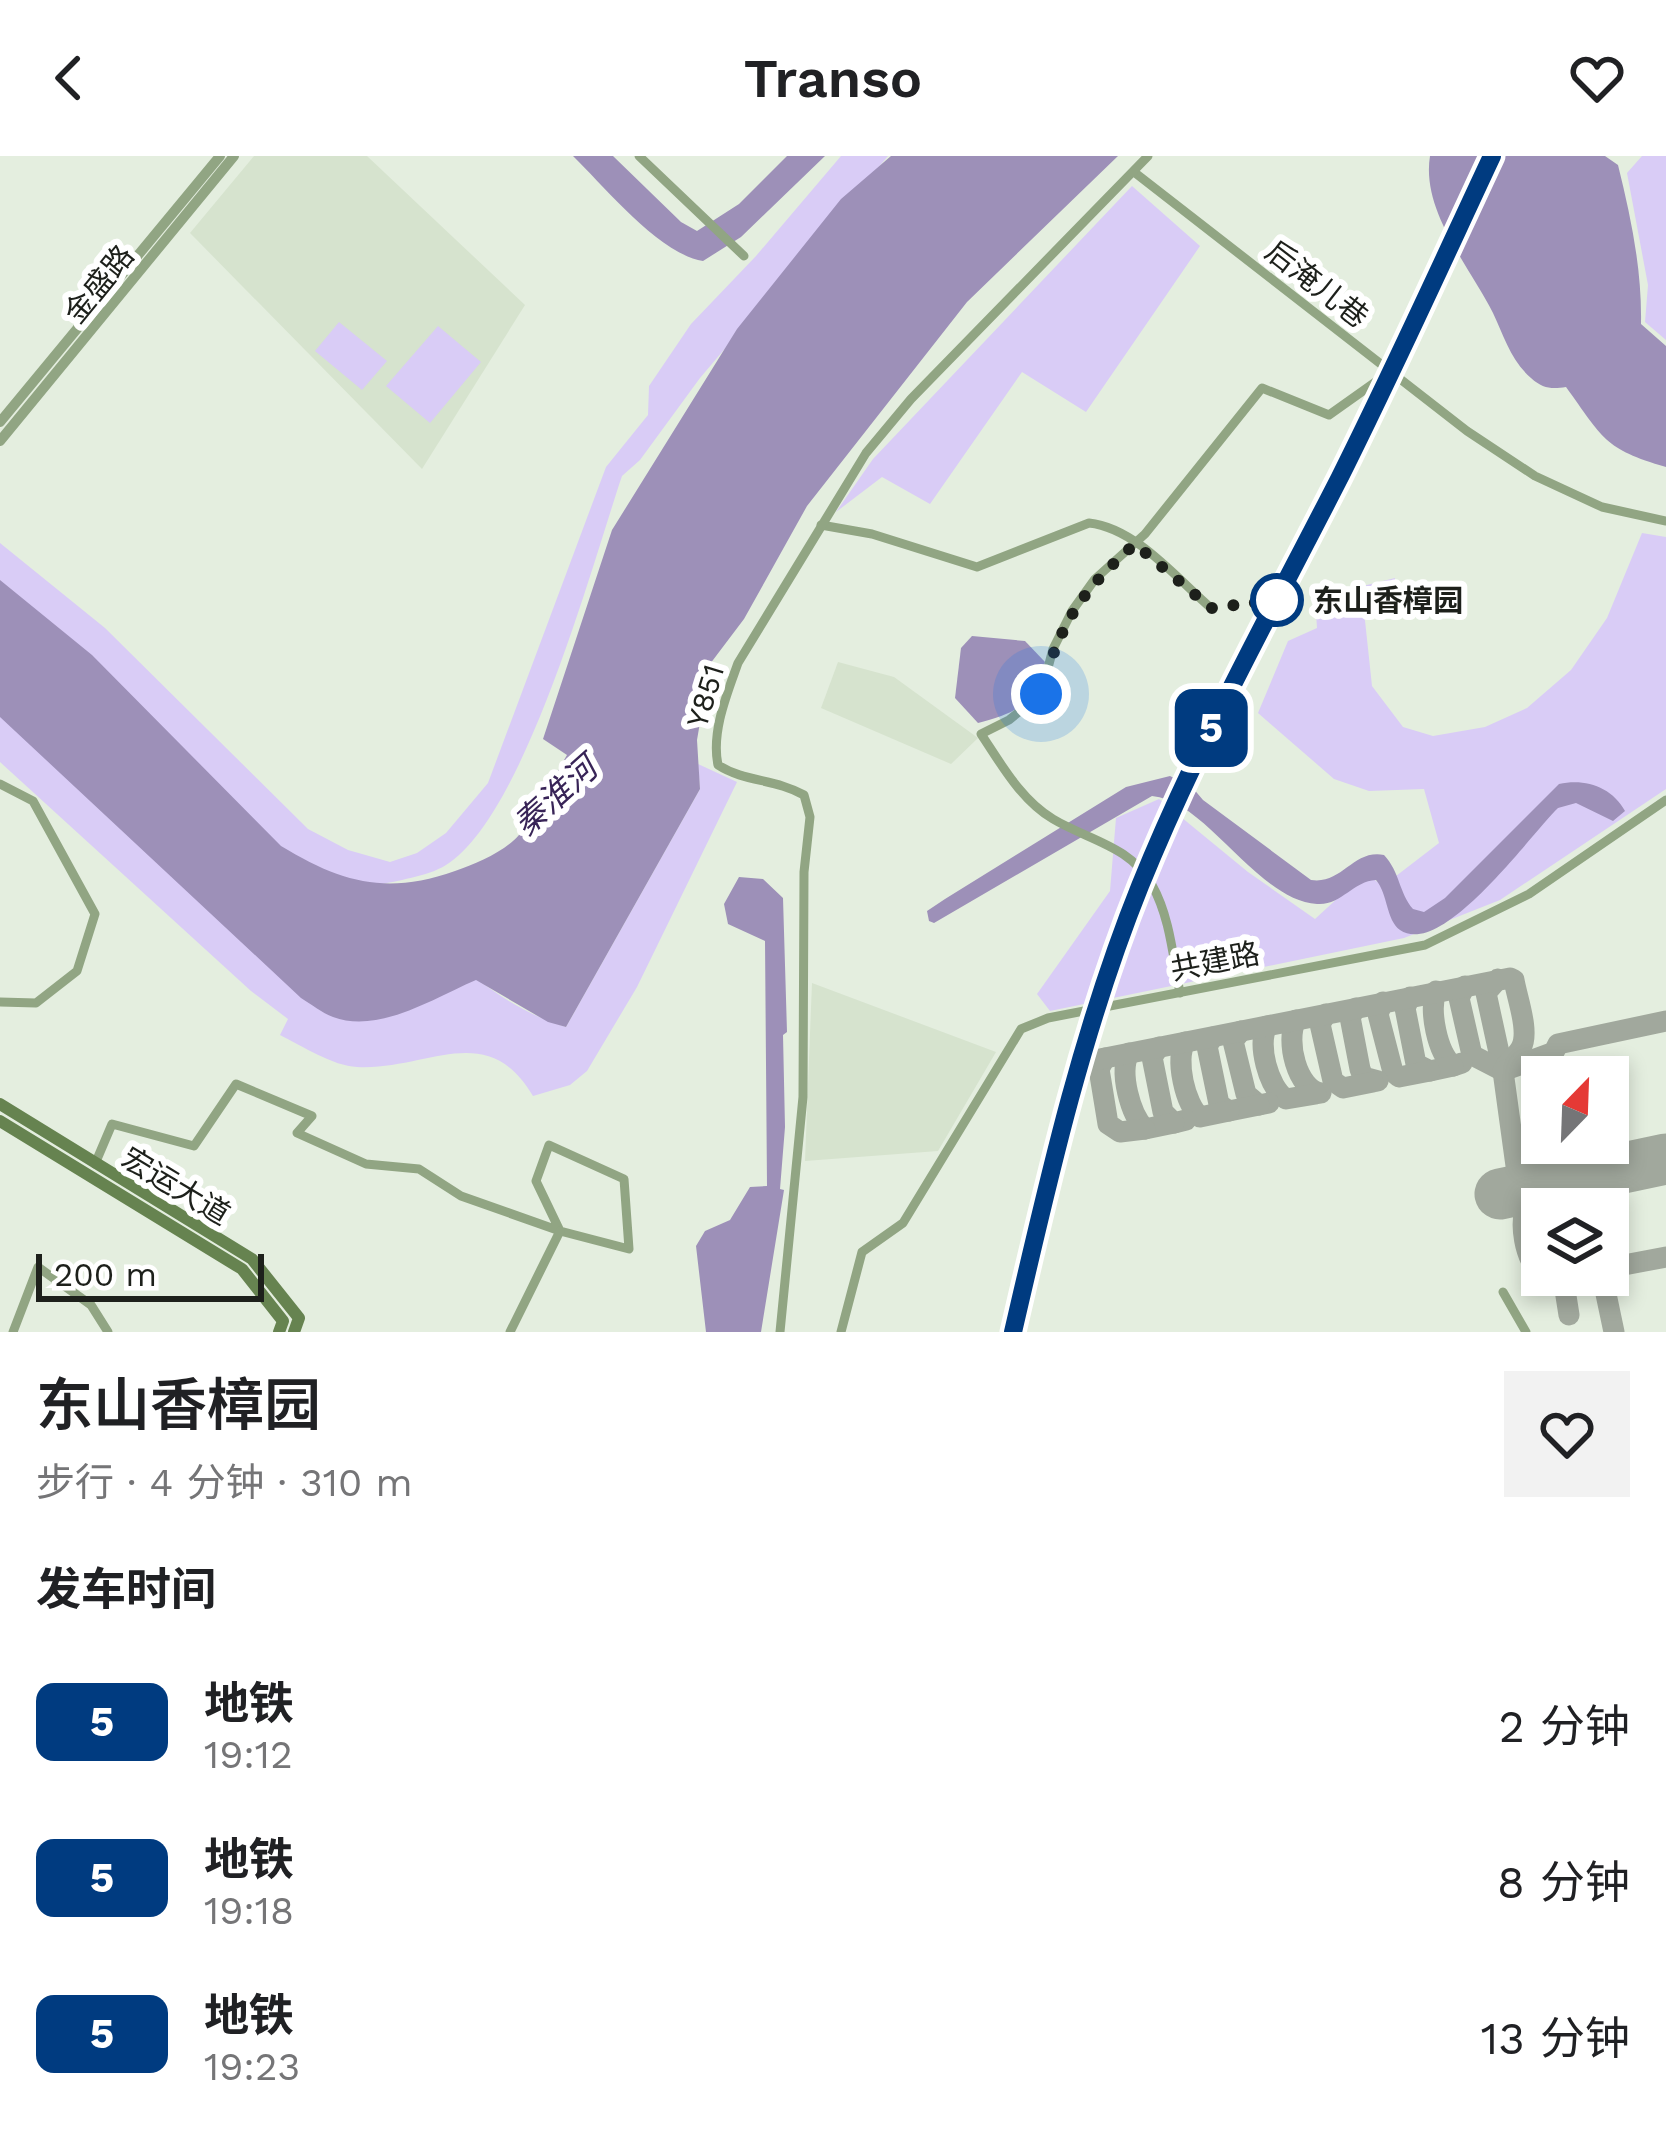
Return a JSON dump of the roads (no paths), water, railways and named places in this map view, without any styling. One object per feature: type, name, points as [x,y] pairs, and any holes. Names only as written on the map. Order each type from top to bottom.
[{"type":"main road","name":"宏运大道","points":[[0,1104],[252,1258],[299,1318],[294,1332]]},
{"type":"main road","name":"宏运大道","points":[[0,1121],[242,1269],[283,1321],[279,1332]]},
{"type":"street","name":"金盛路","points":[[0,422],[220,156]]},
{"type":"street","name":"金盛路","points":[[0,441],[234,156]]},
{"type":"street","points":[[639,156],[743,256]]},
{"type":"street","name":"Y851","points":[[780,1332],[803,1096],[804,872],[810,817],[804,795],[786,784],[732,774],[718,765],[714,747],[738,663],[866,453],[911,399],[1148,156]]},
{"type":"street","name":"后淹儿巷","points":[[1134,172],[1535,476],[1602,507],[1666,521]]},
{"type":"street","points":[[1180,993],[1165,913],[1151,881],[1118,849],[1052,819],[1034,805],[981,734],[1009,720],[1041,694],[1053,649],[1095,579],[1135,544],[1262,388],[1330,415],[1391,371]]},
{"type":"street","points":[[821,525],[872,534],[977,567],[1090,523],[1105,525],[1211,608]]},
{"type":"street","points":[[0,784],[33,801],[95,914],[77,971],[36,1003],[0,1002]]},
{"type":"street","name":"共建路","points":[[841,1332],[862,1252],[903,1223],[1021,1029],[1048,1018],[1424,945],[1528,894],[1666,800]]},
{"type":"street","points":[[94,1164],[112,1124],[194,1146],[236,1084],[312,1116],[297,1133],[366,1164],[419,1169],[460,1196],[560,1231],[628,1249],[624,1179],[549,1145],[536,1181],[560,1231]]},
{"type":"street","points":[[510,1332],[560,1231]]},
{"type":"street","points":[[13,1332],[38,1267],[91,1305],[108,1332]]},
{"type":"street","points":[[1503,1292],[1526,1332]]},
{"type":"water","points":[[573,156],[613,156],[681,222],[697,231],[739,204],[787,156],[825,156],[741,237],[703,261],[686,256],[651,233]]},
{"type":"water","name":"秦淮河","points":[[891,156],[1118,156],[967,302],[807,506],[744,619],[710,664],[697,740],[700,789],[566,1027],[548,1022],[476,980],[387,1018],[351,1021],[325,1013],[301,998],[0,717],[0,580],[92,655],[281,846],[303,859],[345,876],[386,883],[431,878],[498,852],[526,826],[567,755],[543,739],[612,530],[737,329],[841,199]]},
{"type":"water","points":[[1430,156],[1605,156],[1618,165],[1635,244],[1641,324],[1666,346],[1666,467],[1617,447],[1566,387],[1540,384],[1518,364],[1440,218],[1429,177]]},
{"type":"water","points":[[972,636],[1025,641],[1045,662],[1035,688],[1022,704],[978,723],[955,698],[961,648]]},
{"type":"water","points":[[1170,776],[1192,787],[1311,880],[1331,877],[1364,857],[1384,855],[1408,903],[1424,912],[1445,898],[1559,784],[1597,786],[1625,811],[1613,821],[1576,803],[1558,808],[1461,911],[1418,934],[1395,926],[1376,880],[1325,904],[1295,898],[1253,869],[1192,814],[1152,796],[934,923],[929,921],[927,911],[1126,787]]},
{"type":"water","points":[[739,877],[763,879],[783,898],[787,1032],[783,1035],[785,1127],[780,1189],[784,1190],[761,1332],[706,1332],[696,1246],[705,1231],[730,1220],[750,1187],[767,1186],[765,941],[728,924],[724,904]]},
{"type":"metro line","name":"5","points":[[1013,1332],[1064,1115],[1139,888],[1199,754],[1340,476],[1492,156]]},
{"type":"place","name":"东山香樟园","points":[[1277,600]]}]
